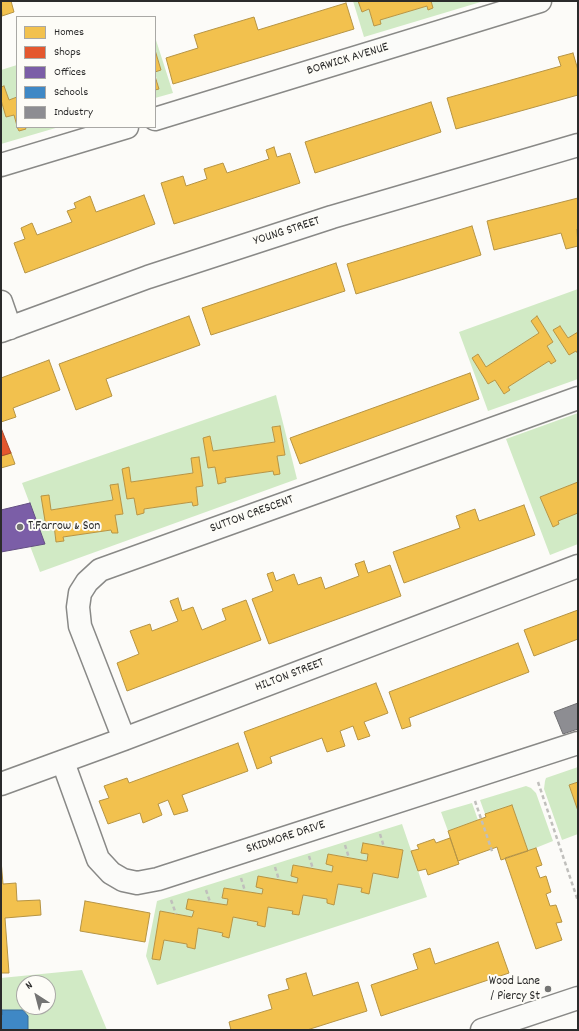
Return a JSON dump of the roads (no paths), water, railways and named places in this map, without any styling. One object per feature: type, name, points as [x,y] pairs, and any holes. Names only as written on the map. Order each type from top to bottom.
[{"type":"street","name":"BORWICK AVENUE","points":[[156,119],[540,1]]},
{"type":"street","points":[[1,165],[124,128]]},
{"type":"street","name":"YOUNG STREET","points":[[6,330],[148,278],[332,217],[578,145]]},
{"type":"street","points":[[1,302],[6,330]]},
{"type":"street","name":"SUTTON CRESCENT","points":[[124,739],[80,626],[78,607],[80,593],[87,582],[100,570],[578,398]]},
{"type":"street","name":"HILTON STREET","points":[[1,784],[124,739],[578,566]]},
{"type":"street","name":"SKIDMORE DRIVE","points":[[62,762],[98,860],[110,873],[123,880],[137,883],[166,877],[578,743]]},
{"type":"street","points":[[483,1030],[578,998]]},
{"type":"place","name":"T.Farrow & Son","points":[[20,527]]},
{"type":"place","name":"Wood Lane / Piercy St","points":[[548,989]]}]
